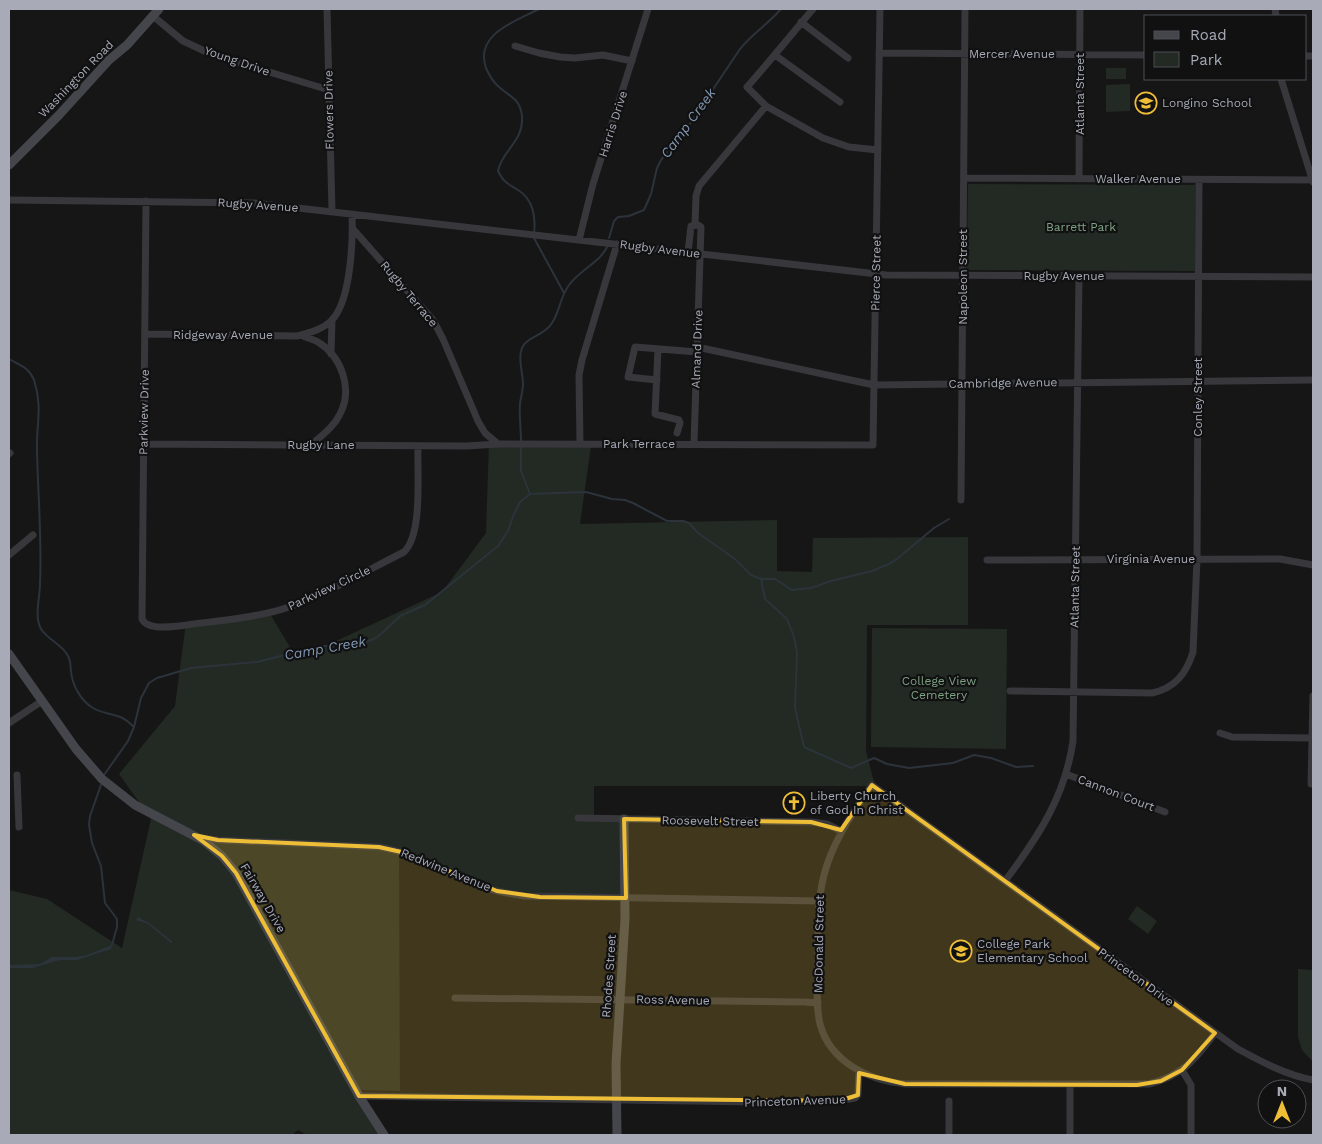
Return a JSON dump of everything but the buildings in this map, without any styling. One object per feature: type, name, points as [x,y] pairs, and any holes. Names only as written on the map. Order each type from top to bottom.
[{"type":"street","name":"Flowers Drive","points":[[327,9],[332,212]]},
{"type":"street","name":"Harris Drive","points":[[579,240],[593,184],[648,9]]},
{"type":"street","points":[[813,9],[747,87],[766,106],[835,144],[878,150]]},
{"type":"street","name":"Pierce Street","points":[[781,445],[873,445],[880,9]]},
{"type":"street","name":"Napoleon Street","points":[[961,500],[965,9]]},
{"type":"street","name":"Atlanta Street","points":[[1079,179],[1080,9]]},
{"type":"street","name":"Young Drive","points":[[156,12],[183,40],[213,55],[329,90]]},
{"type":"street","name":"Washington Road","points":[[9,165],[59,115],[109,60],[127,45],[156,12]]},
{"type":"street","points":[[802,22],[848,58]]},
{"type":"street","points":[[515,46],[560,57],[575,58],[603,55],[632,61]]},
{"type":"street","name":"Mercer Avenue","points":[[879,53],[1144,55]]},
{"type":"street","points":[[775,55],[840,102]]},
{"type":"street","points":[[1281,80],[1313,181]]},
{"type":"street","points":[[688,252],[691,226],[695,224],[696,196],[699,186],[766,106]]},
{"type":"street","name":"Walker Avenue","points":[[964,178],[1313,181]]},
{"type":"street","name":"Conley Street","points":[[1010,692],[1152,693],[1168,688],[1180,678],[1189,666],[1193,652],[1197,559],[1199,180]]},
{"type":"street","name":"Rugby Avenue","points":[[9,200],[254,203],[876,274],[1313,277]]},
{"type":"street","name":"Parkview Drive","points":[[143,622],[146,201]]},
{"type":"street","points":[[300,335],[319,328],[332,320],[342,303],[346,291],[353,229],[352,214]]},
{"type":"street","name":"Almand Drive","points":[[694,444],[701,227],[695,224]]},
{"type":"street","name":"Rugby Terrace","points":[[353,229],[433,320],[478,421],[485,433],[498,444]]},
{"type":"street","points":[[580,444],[579,375],[617,244]]},
{"type":"street","name":"Atlanta Street","points":[[1005,881],[1041,831],[1054,805],[1066,774],[1073,741],[1079,276]]},
{"type":"street","points":[[331,354],[332,320]]},
{"type":"street","name":"Ridgeway Avenue","points":[[145,334],[300,335]]},
{"type":"street","points":[[300,335],[319,343],[331,354],[342,371],[345,381],[344,404],[335,423],[311,445]]},
{"type":"street","name":"Cambridge Avenue","points":[[657,380],[628,376],[635,347],[697,350],[874,385],[1313,380]]},
{"type":"street","points":[[658,349],[655,414],[679,420],[677,433]]},
{"type":"street","name":"Rugby Lane","points":[[143,444],[466,446],[498,444]]},
{"type":"street","name":"Park Terrace","points":[[498,444],[781,445]]},
{"type":"street","name":"Parkview Circle","points":[[143,622],[166,627],[179,626],[288,608],[404,552],[412,542],[416,525],[418,446]]},
{"type":"street","points":[[9,555],[33,535]]},
{"type":"street","name":"Virginia Avenue","points":[[987,560],[1280,559],[1313,565]]},
{"type":"street","name":"Fairway Drive","points":[[9,654],[76,749],[102,779],[136,805],[194,835],[222,856],[236,874],[359,1096],[384,1135]]},
{"type":"street","points":[[1311,784],[1313,696]]},
{"type":"street","points":[[9,724],[42,701]]},
{"type":"street","points":[[1220,733],[1232,737],[1313,738]]},
{"type":"street","name":"Cannon Court","points":[[1066,774],[1165,812]]},
{"type":"street","points":[[17,775],[18,827]]},
{"type":"street","name":"Princeton Drive","points":[[872,785],[1238,1049],[1260,1062],[1313,1080]]},
{"type":"street","name":"McDonald Street","points":[[859,1071],[841,1058],[828,1042],[820,1024],[818,1003],[819,901],[826,866],[841,831],[872,785]]},
{"type":"street","points":[[9,806],[17,807]]},
{"type":"street","name":"Roosevelt Street","points":[[578,818],[811,822],[827,824],[841,831]]},
{"type":"street","name":"Rhodes Street","points":[[617,1135],[616,1064],[626,898],[624,819]]},
{"type":"street","name":"Redwine Avenue","points":[[194,835],[218,840],[380,847],[406,853],[473,883],[497,891],[540,897],[819,901]]},
{"type":"street","name":"Ross Avenue","points":[[455,998],[818,1003]]},
{"type":"street","points":[[859,1071],[881,1080],[905,1084],[1149,1084],[1172,1077],[1182,1070],[1199,1055],[1215,1033]]},
{"type":"street","points":[[1182,1070],[1190,1085],[1191,1135]]},
{"type":"street","name":"Princeton Avenue","points":[[359,1096],[617,1101],[757,1102],[850,1100],[855,1098],[859,1091],[859,1071]]},
{"type":"street","points":[[1070,1085],[1070,1135]]},
{"type":"street","points":[[949,1101],[949,1135]]},
{"type":"highlighted area","points":[[872,785],[1215,1033],[1182,1070],[1161,1081],[1137,1085],[905,1084],[859,1073],[858,1095],[839,1101],[359,1096],[236,873],[222,856],[194,835],[218,840],[379,847],[406,853],[497,891],[540,897],[626,898],[624,819],[811,822],[841,830]]},
{"type":"green space","points":[[1106,68],[1126,68],[1126,79],[1106,79]]},
{"type":"green space","points":[[1130,84],[1130,111],[1106,112],[1106,85]]},
{"type":"green space","name":"Barrett Park","points":[[968,184],[1195,185],[1195,271],[967,270]]},
{"type":"green space","points":[[489,442],[591,446],[580,524],[777,520],[777,571],[812,572],[813,538],[968,537],[968,625],[867,625],[866,751],[875,786],[594,786],[594,822],[623,822],[624,899],[525,894],[488,887],[399,852],[400,1091],[360,1090],[383,1135],[307,1135],[298,1130],[292,1135],[9,1135],[9,890],[47,899],[122,948],[151,819],[119,774],[175,706],[186,622],[269,612],[297,659],[442,592],[486,533]]},
{"type":"green space","name":"College View Cemetery","points":[[872,628],[1007,629],[1006,749],[871,747]]},
{"type":"green space","points":[[1137,906],[1157,921],[1148,934],[1128,919]]},
{"type":"green space","points":[[1298,969],[1313,970],[1313,1062],[1302,1050],[1298,1037]]},
{"type":"shaded area","points":[[138,917],[149,923],[173,942],[171,943],[148,924],[136,920]]},
{"type":"shaded area","points":[[112,945],[111,949],[77,960],[60,960],[33,968],[9,968],[9,965],[40,964],[52,957],[87,955]]},
{"type":"waterway","points":[[534,233],[534,215],[530,203],[523,194],[508,184],[498,171],[504,157],[520,133],[522,125],[521,110],[514,98],[491,78],[486,68],[484,56],[486,46],[499,30],[539,9]]},
{"type":"waterway","name":"Camp Creek","points":[[609,238],[614,221],[618,217],[629,216],[644,210],[661,160],[687,128],[740,49],[781,9]]},
{"type":"waterway","points":[[534,238],[564,293]]},
{"type":"waterway","name":"Camp Creek","points":[[521,441],[520,403],[523,384],[520,360],[521,350],[525,343],[549,327],[555,318],[569,285],[601,256],[608,245]]},
{"type":"waterway","points":[[9,359],[29,372],[37,390],[37,451],[41,551],[39,624],[44,633],[66,652],[70,661],[73,682],[85,701],[99,711],[119,716],[134,727]]},
{"type":"waterway","name":"Camp Creek","points":[[521,446],[521,471],[530,494]]},
{"type":"waterway","points":[[530,494],[586,492],[612,499],[625,500],[667,521],[689,523],[698,533],[735,559],[751,575],[761,579],[775,579],[792,590],[811,588],[872,571],[889,564],[934,528],[949,519]]},
{"type":"waterway","name":"Camp Creek","points":[[104,775],[128,741],[134,727],[141,698],[149,683],[157,678],[191,668],[257,662],[316,647],[365,642],[374,639],[400,616],[425,605],[498,546],[508,531],[520,502],[530,494]]},
{"type":"waterway","points":[[761,579],[765,599],[787,619],[794,637],[797,652],[795,708],[804,747],[851,768],[874,758],[887,764],[909,768],[953,763],[974,755],[991,758],[1016,767],[1033,766]]},
{"type":"waterway","name":"Camp Creek","points":[[102,782],[90,816],[89,825],[92,843],[101,866],[105,903],[117,919],[117,927],[112,945]]},
{"type":"place","name":"Longino School","points":[[1146,103]]},
{"type":"place","name":"Liberty Church of God In Christ","points":[[794,803]]},
{"type":"place","name":"College Park Elementary School","points":[[961,951]]}]
